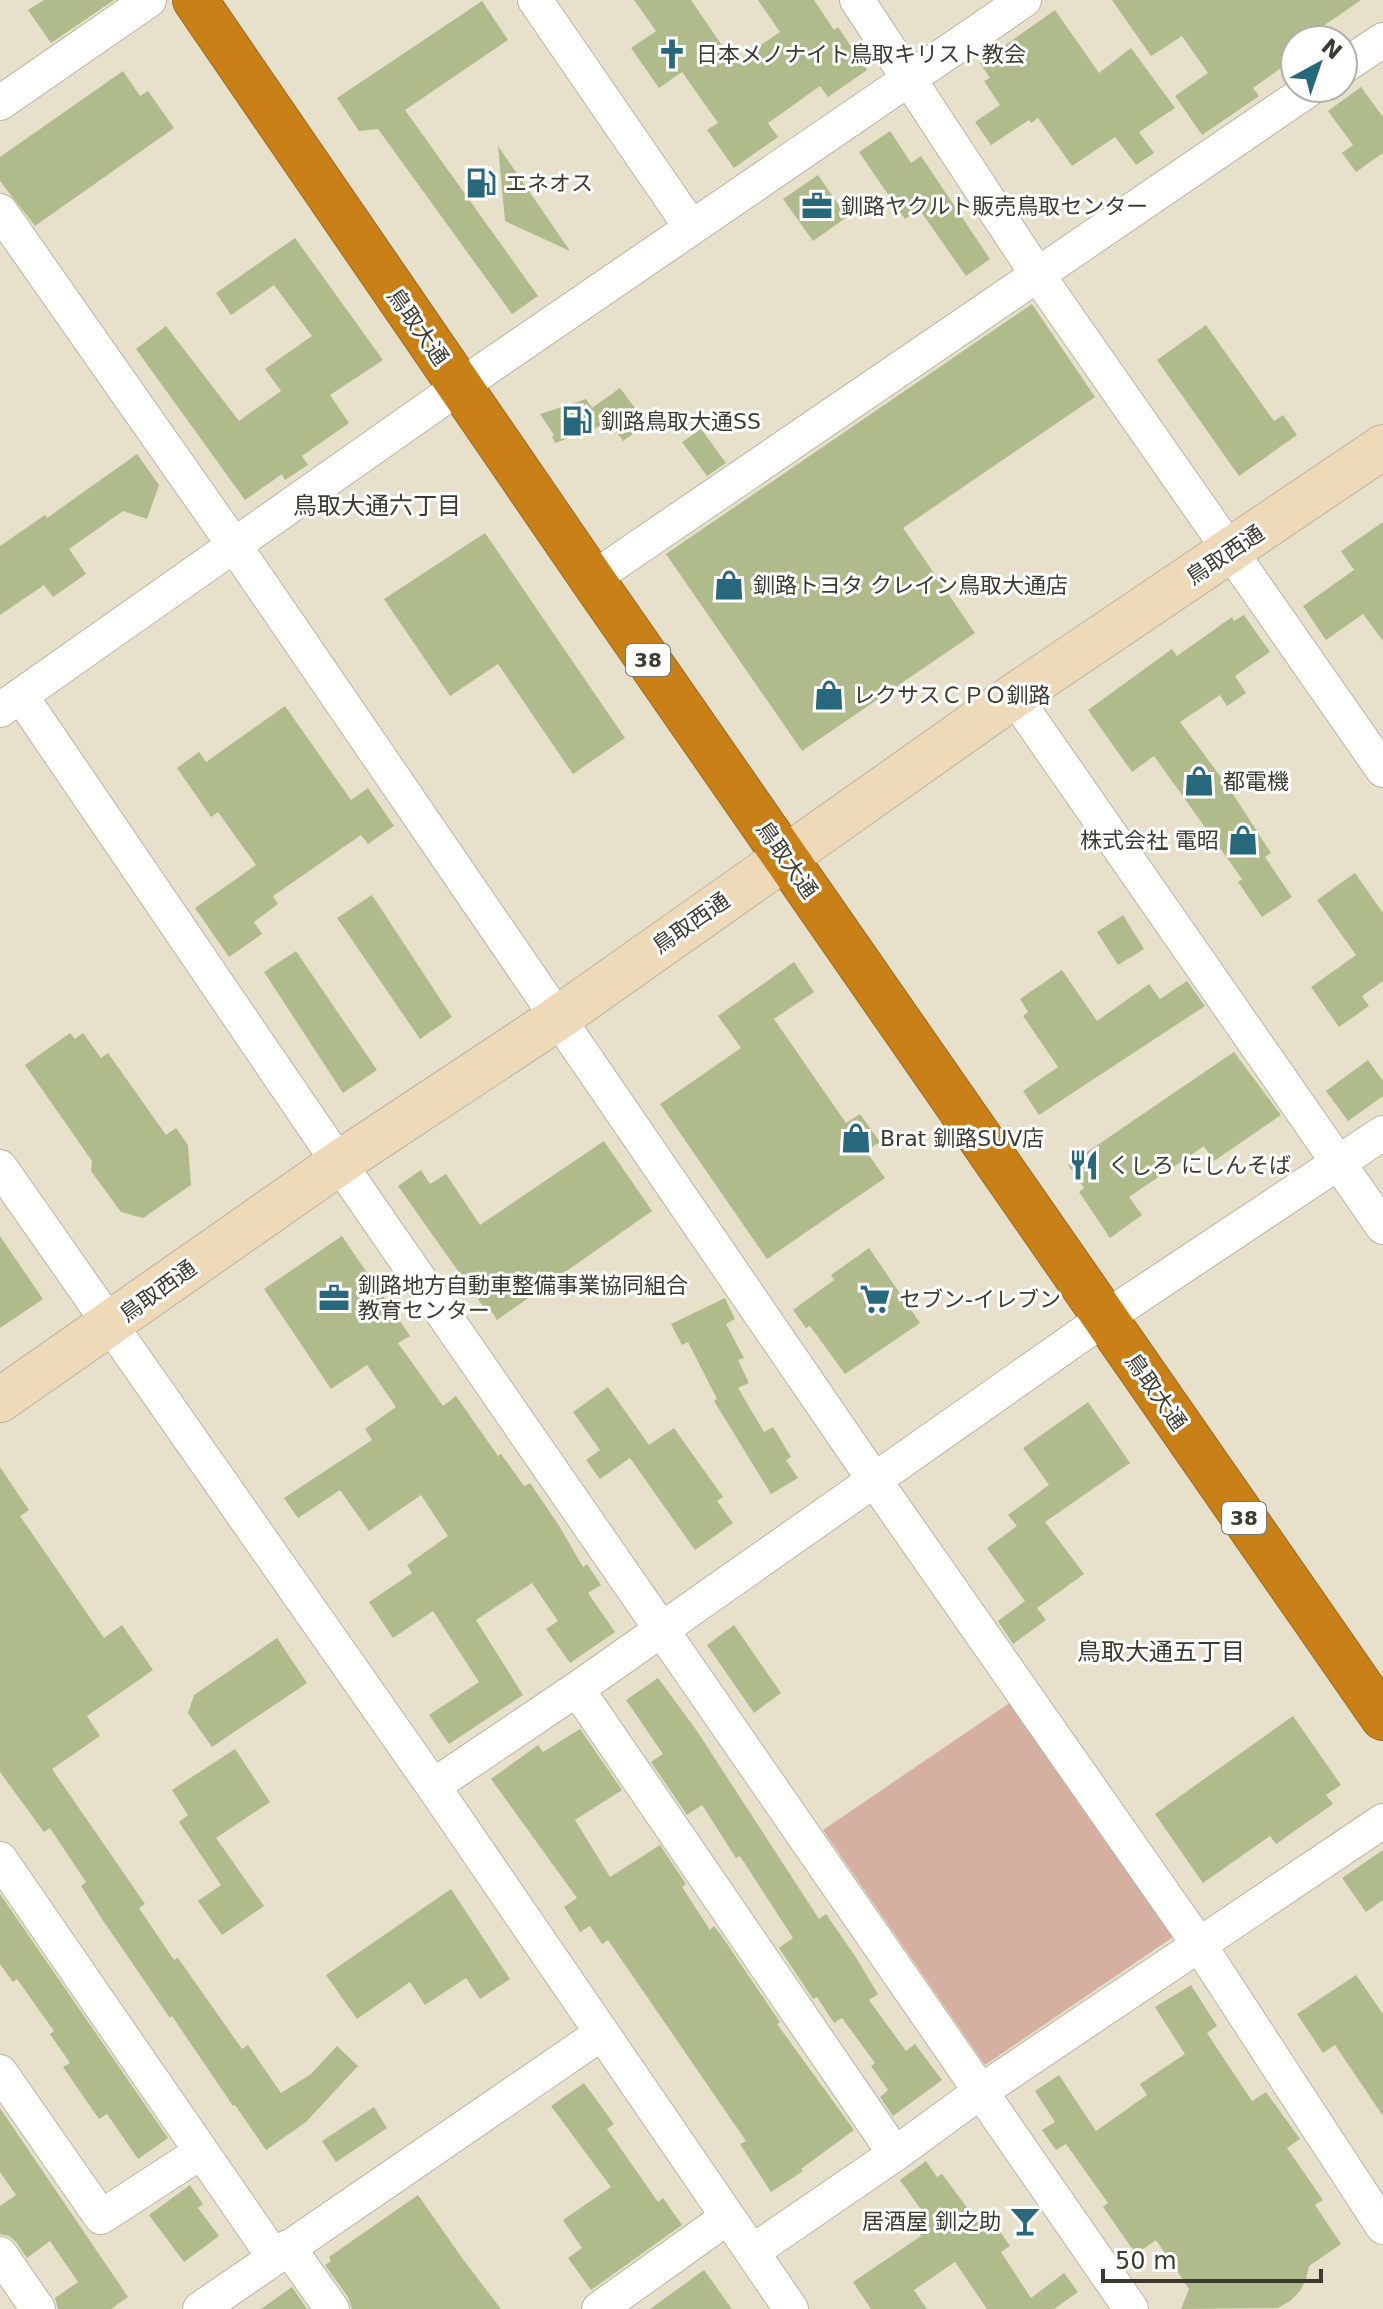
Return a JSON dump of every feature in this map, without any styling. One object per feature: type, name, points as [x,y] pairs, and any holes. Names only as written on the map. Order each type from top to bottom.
[{"type":"highway","name":"鳥取大通","points":[[195,0],[459,387],[1383,1718]]},
{"type":"street","points":[[0,103],[149,0]]},
{"type":"street","points":[[535,0],[691,227]]},
{"type":"street","points":[[857,0],[1037,274],[1383,770]]},
{"type":"street","points":[[1024,0],[459,387],[10,703],[339,1163],[1131,2309]]},
{"type":"street","points":[[1359,56],[1383,40]]},
{"type":"street","points":[[592,579],[1287,104]]},
{"type":"street","points":[[0,211],[234,545],[875,1481],[1200,1946],[1383,2227]]},
{"type":"street","name":"鳥取西通","points":[[0,1400],[339,1163],[558,1018],[1014,696],[1383,447]]},
{"type":"street","points":[[1014,696],[1383,1227]]},
{"type":"street","points":[[433,1786],[577,1689],[1105,1318],[1383,1133]]},
{"type":"street","points":[[0,1167],[433,1786],[791,2309]]},
{"type":"street","points":[[577,1689],[895,2154]]},
{"type":"street","points":[[752,2252],[980,2092],[1383,1821]]},
{"type":"street","points":[[0,1859],[201,2152],[281,2252],[332,2309]]},
{"type":"street","points":[[200,2309],[602,2033]]},
{"type":"street","points":[[0,2072],[101,2217],[201,2152]]},
{"type":"street","points":[[599,2309],[728,2217]]},
{"type":"street","points":[[0,2254],[38,2309]]},
{"type":"shaded area","points":[[1014,1700],[1176,1935],[985,2065],[823,1830]]},
{"type":"building","points":[[44,0],[114,0],[51,43],[28,10]]},
{"type":"building","points":[[634,0],[691,0],[734,63],[780,32],[758,0],[814,0],[834,30],[838,27],[867,70],[828,97],[820,86],[768,123],[778,137],[734,168],[707,130],[718,123],[682,72],[659,88],[631,48],[656,31]]},
{"type":"building","points":[[1112,0],[1361,0],[1326,24],[1279,24],[1279,69],[1253,88],[1259,96],[1202,135],[1175,96],[1208,73],[1182,36],[1151,56]]},
{"type":"building","points":[[482,1],[508,40],[405,110],[538,296],[512,314],[378,129],[359,131],[337,98]]},
{"type":"building","points":[[1055,10],[1099,73],[1131,48],[1175,108],[1139,132],[1154,153],[1136,165],[1115,137],[1072,166],[1038,118],[1031,123],[1029,120],[991,145],[975,122],[1000,105],[984,81],[990,78],[980,63]]},
{"type":"building","points":[[123,71],[140,96],[148,91],[174,128],[35,226],[0,181],[0,157]]},
{"type":"building","points":[[1361,87],[1383,117],[1383,153],[1356,172],[1342,153],[1353,145],[1328,111],[1338,104],[1359,104]]},
{"type":"building","points":[[890,131],[911,163],[921,156],[990,259],[966,276],[919,209],[905,219],[859,152]]},
{"type":"building","points":[[498,146],[570,251],[505,221]]},
{"type":"building","points":[[818,175],[847,217],[813,241],[783,199]]},
{"type":"building","points":[[295,238],[383,360],[330,395],[349,423],[302,456],[308,465],[285,480],[282,474],[245,500],[136,349],[166,326],[239,421],[281,391],[265,369],[312,336],[274,285],[231,315],[216,293]]},
{"type":"building","points":[[1032,304],[1095,397],[903,528],[975,633],[802,751],[666,554]]},
{"type":"building","points":[[1206,325],[1274,421],[1283,415],[1297,435],[1239,476],[1157,360]]},
{"type":"building","points":[[620,388],[647,424],[623,441],[610,423],[555,443],[554,435],[540,414],[586,399],[592,408]]},
{"type":"building","points":[[701,429],[726,463],[707,476],[682,442]]},
{"type":"building","points":[[137,454],[159,485],[147,519],[123,511],[69,549],[86,574],[53,597],[44,585],[0,615],[0,546],[45,515],[47,518]]},
{"type":"building","points":[[1383,522],[1383,641],[1363,614],[1326,640],[1303,606],[1354,570],[1341,551]]},
{"type":"building","points":[[485,533],[625,738],[573,774],[498,664],[450,696],[384,599]]},
{"type":"building","points":[[1244,615],[1270,652],[1235,676],[1246,693],[1227,706],[1220,695],[1180,722],[1229,788],[1271,853],[1265,857],[1292,897],[1262,917],[1238,882],[1242,879],[1154,756],[1132,772],[1088,710],[1172,649],[1177,656],[1232,617],[1234,621]]},
{"type":"building","points":[[285,706],[351,800],[368,788],[394,826],[368,844],[361,835],[273,896],[278,904],[254,922],[262,934],[229,957],[195,908],[256,865],[218,812],[211,817],[177,768],[199,752],[206,762]]},
{"type":"building","points":[[1355,873],[1383,913],[1383,981],[1362,996],[1369,1006],[1339,1027],[1311,987],[1356,955],[1317,900]]},
{"type":"building","points":[[372,895],[452,1017],[420,1039],[337,918]]},
{"type":"building","points":[[1123,915],[1144,949],[1118,965],[1097,932]]},
{"type":"building","points":[[296,951],[377,1070],[343,1093],[264,972]]},
{"type":"building","points":[[794,962],[814,992],[774,1019],[846,1123],[860,1114],[880,1142],[866,1151],[885,1178],[767,1259],[660,1104],[741,1048],[718,1016]]},
{"type":"building","points":[[1062,970],[1097,1021],[1149,984],[1160,999],[1187,981],[1205,1006],[1039,1115],[1023,1091],[1058,1067],[1023,1016],[1028,1012],[1020,999]]},
{"type":"building","points":[[70,1033],[75,1039],[83,1033],[101,1058],[108,1053],[166,1135],[176,1128],[188,1145],[191,1185],[143,1218],[121,1212],[91,1171],[92,1161],[25,1065]]},
{"type":"building","points":[[1234,1052],[1281,1115],[1214,1161],[1204,1146],[1129,1197],[1142,1215],[1110,1238],[1079,1192],[1084,1188],[1068,1165]]},
{"type":"building","points":[[1368,1060],[1383,1081],[1383,1096],[1348,1121],[1326,1091]]},
{"type":"building","points":[[604,1141],[652,1211],[497,1320],[490,1309],[487,1312],[398,1186],[421,1170],[430,1184],[446,1174],[480,1225]]},
{"type":"building","points":[[0,1236],[43,1299],[0,1328]]},
{"type":"building","points":[[342,1236],[410,1336],[398,1343],[443,1406],[456,1396],[498,1456],[501,1454],[524,1486],[530,1483],[583,1567],[587,1564],[601,1585],[588,1593],[615,1632],[570,1663],[546,1629],[558,1621],[532,1583],[476,1620],[523,1695],[449,1744],[429,1715],[479,1682],[433,1611],[393,1638],[369,1602],[412,1573],[407,1565],[448,1536],[421,1495],[369,1531],[340,1490],[298,1518],[284,1498],[372,1440],[365,1429],[396,1407],[367,1365],[331,1389],[264,1289]]},
{"type":"building","points":[[869,1248],[920,1323],[845,1374],[810,1326],[806,1328],[793,1310],[834,1280],[831,1275]]},
{"type":"building","points":[[725,1298],[735,1319],[726,1324],[744,1358],[738,1360],[749,1383],[738,1388],[764,1432],[773,1427],[791,1457],[786,1460],[798,1478],[771,1494],[714,1401],[717,1399],[688,1342],[682,1345],[671,1324]]},
{"type":"building","points":[[608,1387],[649,1445],[674,1428],[723,1497],[717,1501],[733,1523],[695,1550],[630,1458],[600,1479],[586,1460],[600,1450],[573,1412]]},
{"type":"building","points":[[1088,1402],[1130,1463],[1045,1522],[1084,1574],[1037,1608],[1046,1620],[1013,1644],[998,1621],[1025,1601],[987,1548],[1017,1526],[1008,1515],[1049,1485],[1023,1448]]},
{"type":"building","points":[[0,1467],[29,1510],[20,1516],[104,1638],[122,1625],[153,1670],[87,1716],[100,1736],[52,1769],[145,1904],[139,1908],[174,1960],[178,1958],[242,2049],[248,2045],[281,2093],[311,2074],[337,2046],[358,2066],[306,2122],[266,2150],[104,1922],[81,1886],[86,1882],[50,1828],[44,1832],[0,1772]]},
{"type":"building","points":[[734,1625],[781,1693],[754,1713],[707,1645]]},
{"type":"building","points":[[277,1638],[307,1683],[212,1747],[188,1713],[194,1695]]},
{"type":"building","points":[[658,1678],[697,1731],[819,1919],[826,1914],[855,1956],[878,1994],[869,2000],[906,2051],[915,2044],[942,2080],[893,2116],[880,2097],[888,2090],[871,2066],[875,2063],[842,2018],[834,2023],[817,1997],[813,1999],[779,1948],[793,1938],[740,1856],[736,1858],[702,1805],[687,1815],[651,1762],[663,1754],[626,1700]]},
{"type":"building","points":[[1293,1716],[1341,1785],[1326,1795],[1333,1804],[1276,1844],[1270,1836],[1203,1883],[1155,1814]]},
{"type":"building","points":[[580,1729],[622,1790],[575,1820],[610,1877],[660,1845],[686,1884],[682,1887],[710,1930],[714,1926],[721,1935],[780,2022],[777,2024],[854,2130],[771,2192],[740,2144],[746,2141],[608,1940],[602,1944],[590,1926],[580,1932],[564,1907],[577,1898],[491,1779],[538,1745],[543,1752]]},
{"type":"building","points":[[235,1749],[270,1802],[216,1838],[264,1906],[222,1935],[198,1901],[221,1885],[179,1822],[188,1815],[172,1790]]},
{"type":"building","points":[[1383,1850],[1383,1900],[1366,1912],[1342,1878]]},
{"type":"building","points":[[451,1889],[510,1979],[480,1999],[466,1978],[425,2005],[410,1982],[357,2019],[326,1975]]},
{"type":"building","points":[[0,1894],[168,2138],[138,2159],[107,2114],[99,2119],[63,2067],[70,2063],[50,2034],[54,2031],[17,1979],[13,1982],[0,1964]]},
{"type":"building","points":[[1356,1975],[1383,2014],[1383,2116],[1335,2045],[1323,2053],[1297,2014]]},
{"type":"building","points":[[1191,1985],[1217,2026],[1207,2033],[1252,2101],[1266,2092],[1300,2139],[1287,2148],[1323,2200],[1315,2205],[1341,2244],[1309,2266],[1300,2291],[1278,2308],[1181,2309],[1189,2289],[1156,2240],[1136,2254],[1103,2207],[1108,2203],[1066,2144],[1056,2150],[1042,2130],[1055,2122],[1035,2091],[1059,2075],[1096,2131],[1147,2095],[1140,2084],[1185,2054],[1155,2007]]},
{"type":"building","points":[[584,2083],[614,2124],[607,2129],[658,2202],[663,2198],[682,2225],[591,2290],[568,2258],[582,2248],[563,2220],[611,2187],[551,2106]]},
{"type":"building","points":[[374,2107],[387,2128],[336,2162],[322,2141]]},
{"type":"building","points":[[0,2108],[128,2297],[111,2309],[58,2309],[55,2298],[78,2282],[50,2241],[27,2258],[16,2242],[0,2234],[0,2206],[16,2195],[0,2172]]},
{"type":"building","points":[[926,2161],[937,2177],[942,2174],[980,2225],[991,2218],[1010,2246],[1001,2252],[1031,2298],[1064,2273],[1078,2292],[1054,2309],[987,2309],[955,2262],[914,2290],[927,2309],[871,2309],[853,2282],[921,2236],[917,2230],[929,2221],[900,2180]]},
{"type":"building","points":[[190,2185],[203,2204],[198,2208],[219,2236],[184,2262],[149,2215]]},
{"type":"building","points":[[418,2195],[501,2309],[352,2309],[348,2297],[325,2265],[331,2261],[329,2257]]},
{"type":"building","points":[[704,2270],[732,2309],[650,2309]]},
{"type":"building","points":[[292,2287],[307,2309],[261,2309]]},
{"type":"place","name":"日本メノナイト鳥取キリスト教会","points":[[672,54]]},
{"type":"place","name":"エネオス","points":[[481,183]]},
{"type":"place","name":"釧路ヤクルト販売鳥取センター","points":[[817,206]]},
{"type":"place","name":"釧路鳥取大通SS","points":[[577,421]]},
{"type":"place","name":"釧路トヨタ クレイン鳥取大通店","points":[[729,585]]},
{"type":"place","name":"レクサスＣＰＯ釧路","points":[[829,695]]},
{"type":"place","name":"都電機","points":[[1199,781]]},
{"type":"place","name":"株式会社 電昭","points":[[1243,840]]},
{"type":"place","name":"Brat 釧路SUV店","points":[[856,1138]]},
{"type":"place","name":"くしろ にしんそば","points":[[1084,1165]]},
{"type":"place","name":"釧路地方自動車整備事業協同組合 教育センター","points":[[334,1298]]},
{"type":"place","name":"セブン-イレブン","points":[[875,1299]]},
{"type":"place","name":"居酒屋 釧之助","points":[[1025,2221]]},
{"type":"district","name":"鳥取大通六丁目","points":[[377,506]]},
{"type":"district","name":"鳥取大通五丁目","points":[[1161,1652]]}]
